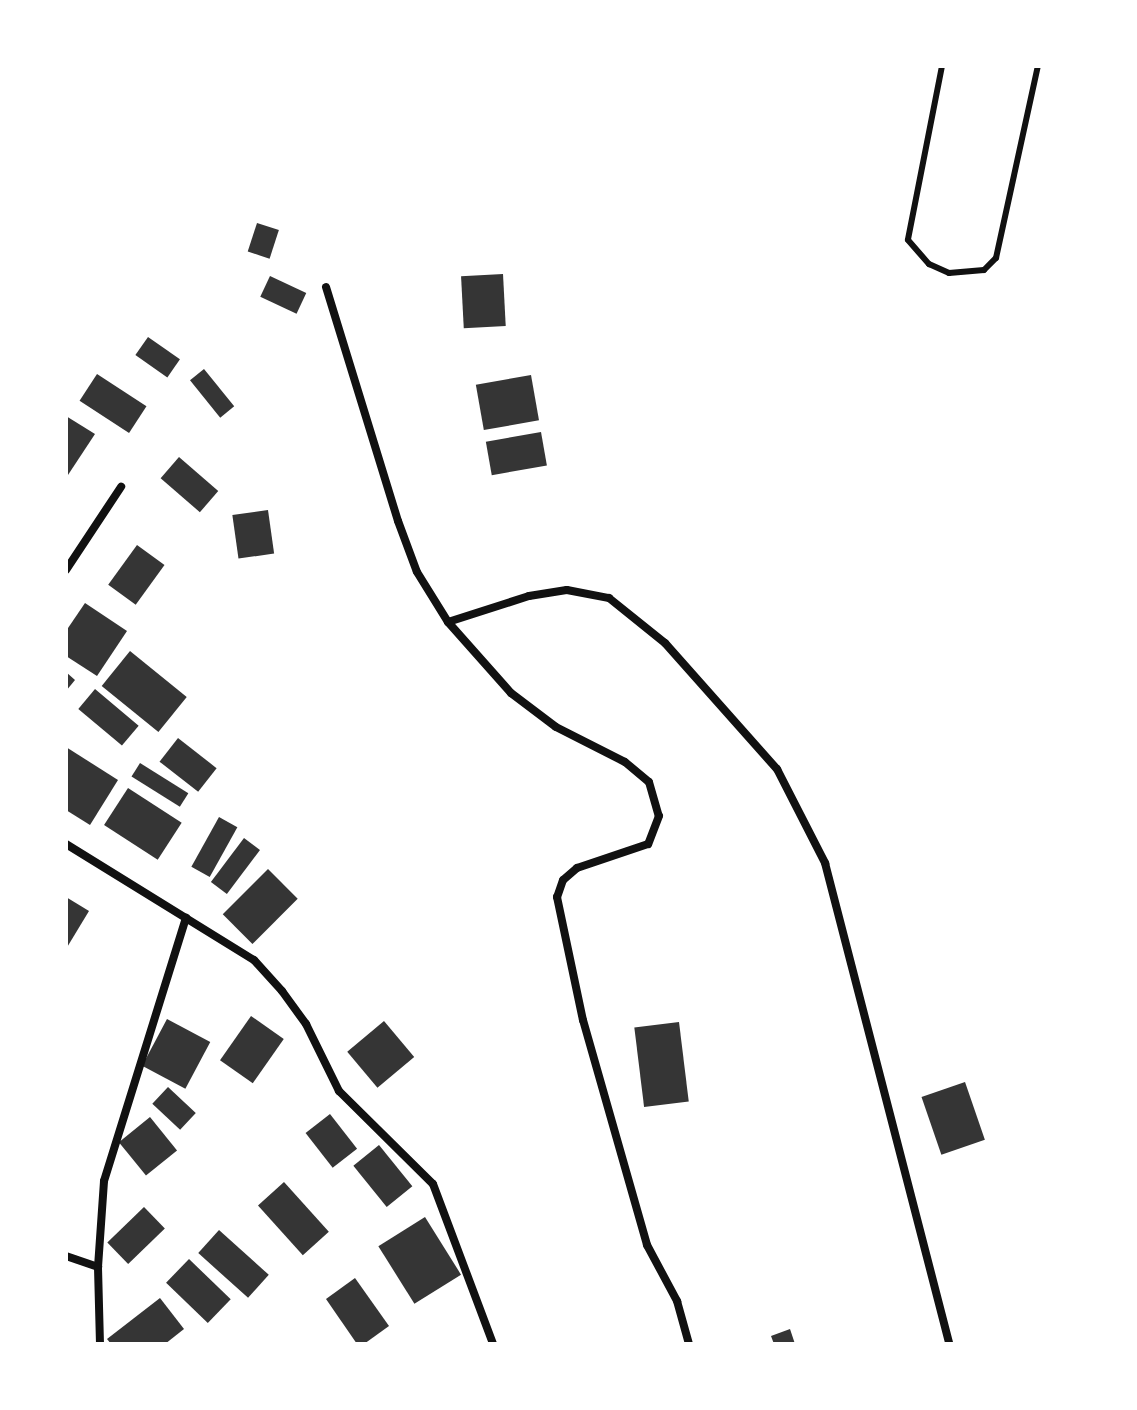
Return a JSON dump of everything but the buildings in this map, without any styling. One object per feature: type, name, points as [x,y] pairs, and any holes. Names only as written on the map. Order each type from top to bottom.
[{"type":"street","points":[[326,287],[403,534],[417,572],[448,622],[511,693],[556,727],[625,762],[649,782],[659,816],[648,844],[577,868],[563,880],[557,897],[583,1020],[647,1245],[677,1301],[689,1344]]},
{"type":"street","points":[[66,570],[121,487]]},
{"type":"street","points":[[448,622],[541,594],[567,590],[609,598],[665,643],[777,769],[825,863],[949,1344]]},
{"type":"street","points":[[66,844],[254,960],[306,1024],[339,1091],[433,1184],[493,1344]]},
{"type":"street","points":[[100,1344],[98,1267],[104,1181],[115,1137],[186,917]]},
{"type":"street","points":[[66,1256],[98,1267]]},
{"type":"lane","points":[[942,66],[908,240],[929,264],[949,273],[984,270],[996,258],[1038,66]]}]
